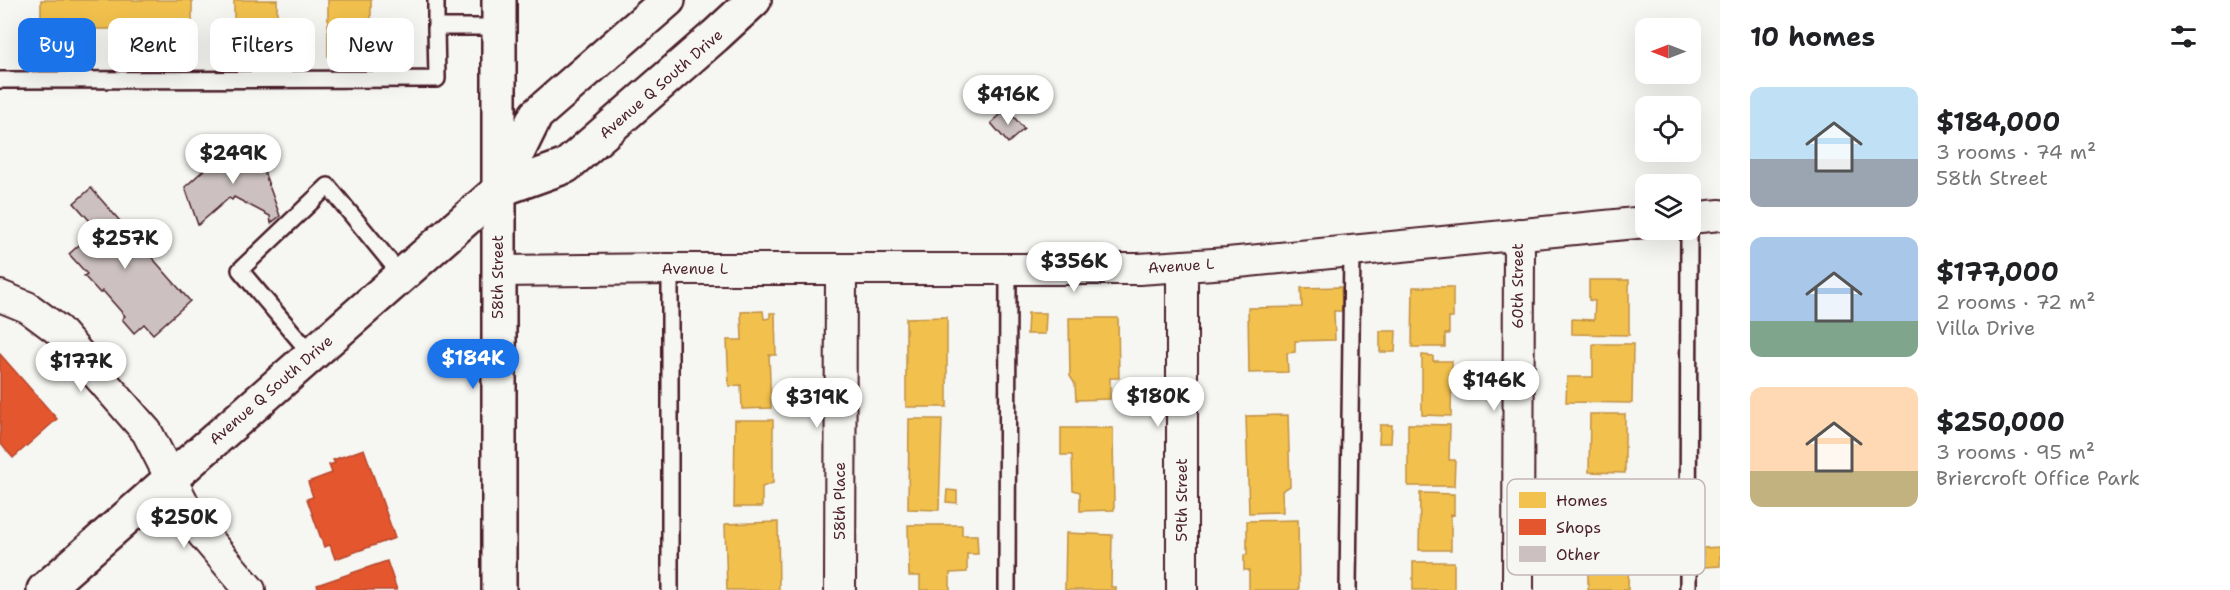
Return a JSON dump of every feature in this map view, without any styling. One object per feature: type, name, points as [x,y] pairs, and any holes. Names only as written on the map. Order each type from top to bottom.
[{"type":"main road","points":[[604,54],[659,0]]},
{"type":"main road","name":"Avenue Q South Drive","points":[[499,190],[536,116],[668,0]]},
{"type":"main road","name":"Avenue Q South Drive","points":[[44,590],[499,190],[566,166],[754,0]]},
{"type":"main road","points":[[715,36],[770,0]]},
{"type":"main road","name":"58th Street","points":[[499,14],[499,590]]},
{"type":"street","points":[[1701,217],[1720,215]]},
{"type":"street","name":"Avenue L","points":[[498,271],[1139,269],[1635,223]]},
{"type":"street","name":"60th Street","points":[[1518,479],[1519,234]]},
{"type":"street","name":"59th Street","points":[[1182,266],[1182,590]]},
{"type":"street","name":"58th Place","points":[[840,590],[841,269]]},
{"type":"street","points":[[0,296],[27,307],[58,330],[147,432],[194,524],[250,590]]},
{"type":"street","name":"60th Street","points":[[1518,575],[1518,590]]},
{"type":"lane","points":[[0,80],[437,79],[436,0]]},
{"type":"lane","points":[[436,27],[499,14]]},
{"type":"lane","points":[[311,354],[240,270],[328,186],[401,275]]},
{"type":"lane","points":[[1688,479],[1689,240]]},
{"type":"lane","points":[[1348,590],[1352,251]]},
{"type":"lane","points":[[670,269],[670,590]]},
{"type":"lane","points":[[1007,590],[1008,269]]},
{"type":"lane","points":[[1688,575],[1688,590]]},
{"type":"building: Homes","points":[[41,0],[192,0],[192,18],[108,18],[108,29],[96,29],[96,18],[41,18]]},
{"type":"building: Homes","points":[[234,0],[277,0],[277,18],[234,18]]},
{"type":"building: Homes","points":[[328,0],[371,0],[371,18],[328,18]]},
{"type":"building: Homes","points":[[1589,280],[1629,280],[1629,335],[1572,334],[1572,319],[1594,320],[1595,301],[1589,300]]},
{"type":"building: Homes","points":[[1341,287],[1342,311],[1334,311],[1335,340],[1295,341],[1295,352],[1287,353],[1288,372],[1249,373],[1248,308],[1302,307],[1301,288]]},
{"type":"building: Homes","points":[[1413,287],[1453,287],[1453,318],[1449,318],[1449,334],[1445,334],[1445,347],[1412,347]]},
{"type":"building: Homes","points":[[763,311],[764,319],[770,318],[770,313],[775,313],[776,355],[769,355],[771,408],[742,409],[741,385],[729,386],[727,340],[742,340],[741,312]]},
{"type":"building: Homes","points":[[1028,313],[1046,313],[1045,334],[1027,334]]},
{"type":"building: Homes","points":[[947,317],[947,407],[906,407],[906,318]]},
{"type":"building: Homes","points":[[1069,318],[1118,318],[1119,378],[1110,378],[1110,399],[1076,400],[1075,384],[1070,376]]},
{"type":"building: Homes","points":[[1380,331],[1396,331],[1395,352],[1380,352]]},
{"type":"building: Homes","points":[[1593,344],[1633,344],[1632,403],[1566,402],[1567,377],[1593,377]]},
{"type":"building: Homes","points":[[1422,355],[1433,356],[1433,361],[1452,361],[1451,416],[1422,415]]},
{"type":"building: Homes","points":[[1590,414],[1625,414],[1625,473],[1589,472]]},
{"type":"building: Homes","points":[[1288,415],[1290,486],[1282,491],[1283,512],[1249,513],[1246,416]]},
{"type":"building: Homes","points":[[909,419],[942,419],[939,510],[908,509]]},
{"type":"building: Homes","points":[[735,420],[773,420],[773,483],[762,487],[762,507],[734,507]]},
{"type":"building: Homes","points":[[1408,424],[1450,425],[1449,460],[1455,460],[1454,486],[1408,486]]},
{"type":"building: Homes","points":[[1380,425],[1392,425],[1391,443],[1379,443]]},
{"type":"building: Homes","points":[[1061,428],[1113,428],[1114,510],[1080,511],[1080,492],[1073,490],[1072,455],[1061,455]]},
{"type":"building: Homes","points":[[947,490],[957,491],[957,503],[946,502]]},
{"type":"building: Homes","points":[[1420,493],[1454,494],[1454,515],[1451,514],[1451,550],[1419,550]]},
{"type":"building: Homes","points":[[1298,520],[1299,590],[1249,590],[1249,570],[1244,570],[1244,555],[1247,555],[1247,521]]},
{"type":"building: Homes","points":[[778,522],[779,590],[727,590],[725,524]]},
{"type":"building: Homes","points":[[908,525],[962,525],[962,535],[977,535],[978,554],[967,554],[967,572],[950,573],[950,590],[920,590],[920,576],[909,576]]},
{"type":"building: Homes","points":[[1066,533],[1112,535],[1111,587],[1116,587],[1116,590],[1065,590]]},
{"type":"building: Homes","points":[[1720,547],[1720,566],[1705,567],[1705,548]]},
{"type":"building: Homes","points":[[1413,562],[1454,562],[1454,590],[1413,590]]},
{"type":"building: Homes","points":[[1588,575],[1628,575],[1628,590],[1588,590]]},
{"type":"building: Shops","points":[[0,354],[57,419],[13,458],[0,443]]},
{"type":"building: Shops","points":[[364,449],[395,538],[335,559],[330,545],[324,547],[307,499],[313,497],[308,482],[332,473],[329,465],[335,463],[333,460]]},
{"type":"building: Shops","points":[[387,561],[397,590],[319,590],[317,585]]},
{"type":"building: Other","points":[[1007,109],[1024,129],[1008,143],[991,123]]},
{"type":"building: Other","points":[[246,141],[253,141],[280,216],[271,223],[270,216],[234,197],[232,200],[229,198],[198,225],[185,187],[207,167],[218,167]]},
{"type":"building: Other","points":[[91,188],[190,301],[153,334],[144,324],[134,333],[122,319],[125,316],[103,291],[100,293],[84,276],[87,274],[69,254],[97,229],[74,203]]}]
